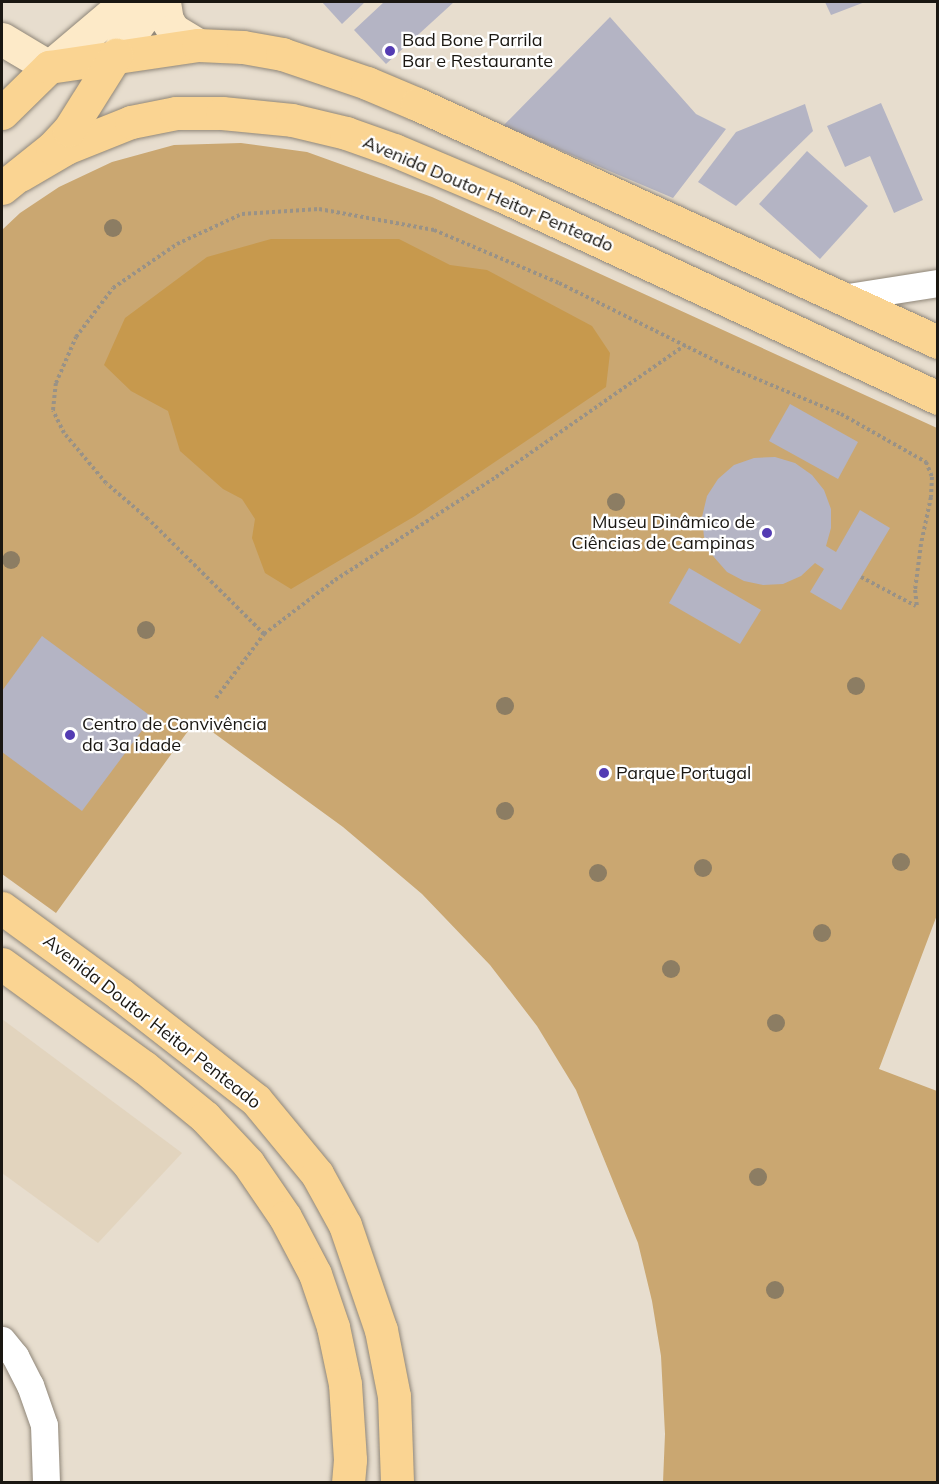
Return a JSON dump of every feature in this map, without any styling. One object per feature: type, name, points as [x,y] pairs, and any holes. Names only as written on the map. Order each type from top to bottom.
[{"type":"main road","points":[[2,113],[49,67],[126,2]]},
{"type":"main road","points":[[11,181],[69,130],[116,55],[154,2]]},
{"type":"main road","points":[[164,2],[167,20],[174,30],[198,45]]},
{"type":"main road","points":[[2,39],[49,67],[116,55],[198,45],[243,47],[282,54],[367,83],[938,342]]},
{"type":"main road","name":"Avenida Doutor Heitor Penteado","points":[[11,181],[66,148],[132,122],[176,113],[222,113],[281,119],[336,131],[394,150],[503,196],[938,398]]},
{"type":"main road","name":"Avenida Doutor Heitor Penteado","points":[[2,908],[120,994],[256,1100],[317,1174],[345,1225],[381,1330],[394,1396],[397,1482]]},
{"type":"main road","points":[[2,964],[144,1067],[205,1117],[248,1163],[285,1217],[315,1274],[333,1327],[345,1384],[350,1460],[348,1482]]},
{"type":"street","points":[[842,298],[938,283]]},
{"type":"street","points":[[2,1340],[15,1356],[30,1384],[44,1425],[46,1482]]},
{"type":"path","points":[[264,634],[148,519],[106,483],[64,433],[53,411],[56,384],[76,337],[112,288],[177,244],[242,214],[319,209],[434,230],[559,283],[726,366],[841,414],[926,462],[932,477],[932,497],[921,544],[915,590],[917,606],[861,577]]},
{"type":"path","points":[[216,698],[264,634],[335,580],[496,477],[685,345]]},
{"type":"shaded area","name":"Parque Portugal","points":[[241,143],[307,152],[432,197],[937,428],[937,915],[879,1069],[937,1091],[937,1482],[663,1482],[665,1434],[661,1356],[652,1301],[638,1243],[576,1090],[537,1026],[490,965],[422,894],[343,827],[196,720],[56,913],[2,874],[2,230],[20,213],[59,187],[112,162],[174,145]]},
{"type":"shaded area","points":[[271,239],[399,239],[450,265],[487,270],[592,326],[610,353],[606,387],[415,516],[291,589],[265,573],[252,538],[255,519],[242,499],[223,489],[180,451],[168,411],[131,391],[104,365],[125,318],[207,257]]},
{"type":"shaded area","points":[[2,1019],[182,1153],[98,1243],[2,1173]]},
{"type":"building","points":[[322,2],[365,2],[342,24]]},
{"type":"building","points":[[384,2],[454,2],[386,64],[354,30]]},
{"type":"building","points":[[825,2],[865,2],[831,15]]},
{"type":"building","points":[[610,17],[696,114],[726,129],[673,198],[503,126]]},
{"type":"building","points":[[881,103],[923,200],[894,213],[870,156],[845,167],[827,126]]},
{"type":"building","points":[[805,104],[813,131],[736,206],[698,182],[736,132]]},
{"type":"building","points":[[807,151],[868,206],[820,259],[759,204]]},
{"type":"building","points":[[790,404],[858,442],[838,479],[769,441]]},
{"type":"building","name":"Museu Dinâmico de Ciências de Campinas","points":[[775,457],[795,463],[812,475],[824,490],[831,509],[831,528],[826,546],[836,552],[860,510],[890,528],[841,610],[810,592],[824,569],[815,563],[801,576],[783,584],[763,585],[744,581],[727,572],[713,556],[704,537],[702,517],[707,496],[718,479],[734,465],[754,458]]},
{"type":"building","name":"Museu Dinâmico de Ciências de Campinas","points":[[689,568],[761,610],[740,644],[669,603]]},
{"type":"building","name":"Centro de Convivência da 3a idade","points":[[42,636],[152,717],[82,811],[2,752],[2,691]]},
{"type":"place","name":"Bad Bone Parrila Bar e Restaurante","points":[[390,51]]},
{"type":"place","name":"Museu Dinâmico de Ciências de Campinas","points":[[767,533]]},
{"type":"place","name":"Centro de Convivência da 3a idade","points":[[70,735]]},
{"type":"place","name":"Parque Portugal","points":[[604,773]]}]
